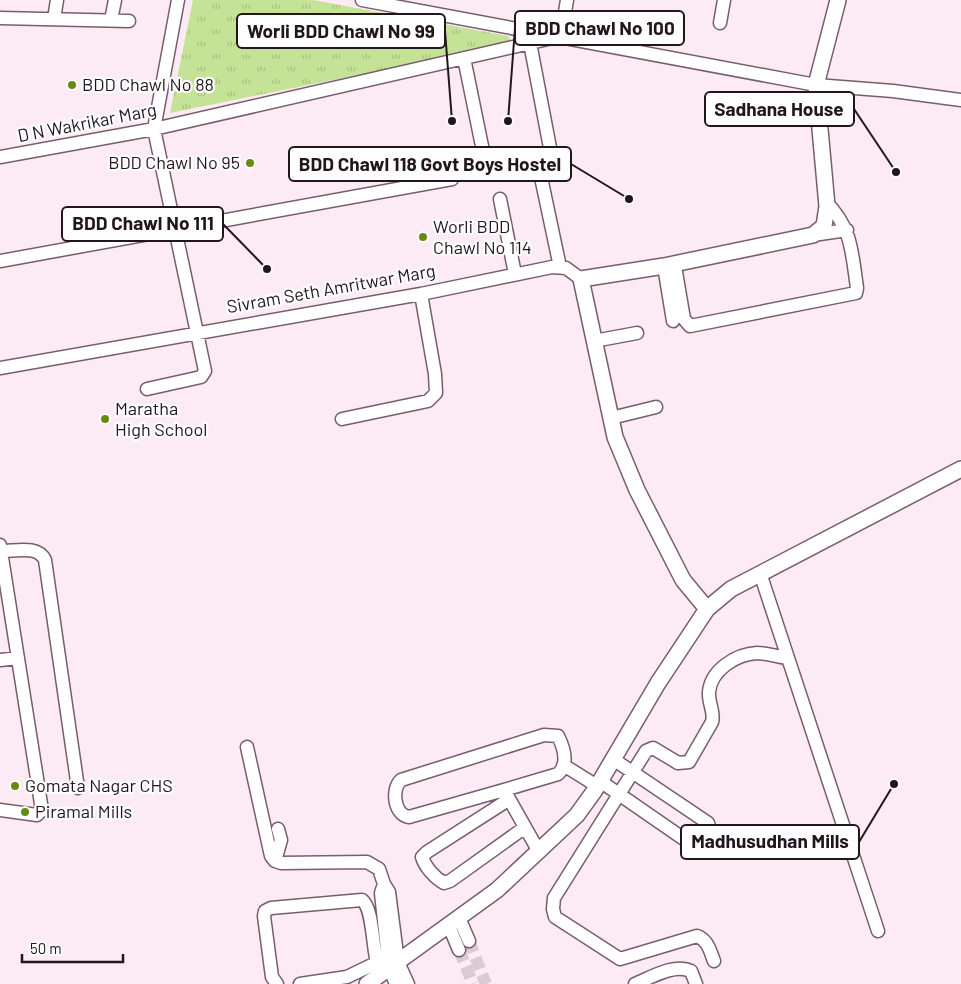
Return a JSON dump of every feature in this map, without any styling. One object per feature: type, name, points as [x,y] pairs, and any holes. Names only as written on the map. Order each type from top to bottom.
[{"type":"street","points":[[54,20],[57,0]]},
{"type":"street","points":[[111,20],[115,0]]},
{"type":"street","points":[[147,389],[204,375],[154,129],[178,0]]},
{"type":"street","points":[[362,0],[816,85],[893,91],[961,100]]},
{"type":"street","points":[[561,36],[567,0]]},
{"type":"street","points":[[720,23],[724,0]]},
{"type":"street","points":[[813,235],[824,226],[826,202],[816,85],[838,0]]},
{"type":"street","points":[[0,18],[129,20]]},
{"type":"street","name":"D N Wakrikar Marg","points":[[0,157],[154,129],[561,36]]},
{"type":"street","points":[[530,43],[551,153],[551,165],[542,182],[560,268],[566,268],[581,279],[615,437],[637,490],[683,580],[707,609]]},
{"type":"street","points":[[464,58],[483,151]]},
{"type":"street","points":[[0,261],[452,179]]},
{"type":"street","points":[[500,200],[515,274]]},
{"type":"street","points":[[670,269],[684,319],[690,326],[856,293],[857,288],[847,230],[842,220],[826,202]]},
{"type":"street","points":[[581,279],[670,269],[813,235],[847,230]]},
{"type":"street","name":"Sivram Seth Amritwar Marg","points":[[0,368],[196,332],[421,294],[552,266],[560,268]]},
{"type":"street","points":[[670,269],[673,321]]},
{"type":"street","points":[[342,419],[428,401],[436,393],[435,374],[421,294]]},
{"type":"street","points":[[594,341],[637,333]]},
{"type":"street","points":[[611,418],[656,408]]},
{"type":"street","points":[[367,984],[386,966],[454,922],[497,890],[577,815],[599,784],[658,683],[707,609],[731,589],[760,573],[961,469]]},
{"type":"street","points":[[0,810],[37,815],[42,810],[18,658],[6,614],[0,548],[36,550],[42,554],[45,560],[78,788]]},
{"type":"street","points":[[760,573],[878,930]]},
{"type":"street","points":[[714,961],[708,944],[697,936],[620,959],[614,957],[555,917],[553,909],[554,898],[649,749],[657,750],[678,763],[689,762],[712,722],[714,716],[709,695],[710,686],[722,667],[742,656],[757,653],[788,658]]},
{"type":"street","points":[[0,660],[18,658]]},
{"type":"street","points":[[552,734],[558,736],[560,740],[565,766],[558,774],[506,796],[409,817],[403,816],[399,812],[395,790],[396,785],[401,780],[552,734]]},
{"type":"street","points":[[247,747],[271,856],[281,864],[366,862],[379,869],[384,884],[381,893],[386,966],[408,984]]},
{"type":"street","points":[[565,766],[620,794],[694,846],[701,844],[710,830],[708,822],[613,759]]},
{"type":"street","points":[[506,796],[538,850]]},
{"type":"street","points":[[506,796],[427,852],[422,857],[423,862],[438,879],[444,883],[450,882],[524,828]]},
{"type":"street","points":[[275,861],[281,840],[278,829]]},
{"type":"street","points":[[277,984],[272,976],[264,916],[266,911],[271,908],[362,900],[368,908],[386,966],[396,984]]},
{"type":"street","points":[[454,922],[469,941]]},
{"type":"street","points":[[454,922],[459,950]]},
{"type":"street","points":[[300,984],[349,981],[386,966]]},
{"type":"street","points":[[635,984],[674,969],[684,968],[690,971],[696,984]]},
{"type":"green space","points":[[193,0],[313,0],[508,36],[511,41],[506,45],[170,113]]},
{"type":"tunnel","points":[[469,941],[486,984]]},
{"type":"tunnel","points":[[459,950],[473,984]]},
{"type":"place","name":"BDD Chawl No 88","points":[[72,85]]},
{"type":"place","name":"Worli BDD Chawl No 99","points":[[452,121]]},
{"type":"place","name":"BDD Chawl No 100","points":[[508,121]]},
{"type":"place","name":"BDD Chawl No 95","points":[[250,163]]},
{"type":"place","name":"Sadhana House","points":[[896,172]]},
{"type":"place","name":"BDD Chawl 118 Govt Boys Hostel","points":[[629,199]]},
{"type":"place","name":"Worli BDD Chawl No 114","points":[[423,237]]},
{"type":"place","name":"BDD Chawl No 111","points":[[267,269]]},
{"type":"place","name":"Maratha High School","points":[[105,419]]},
{"type":"place","name":"Madhusudhan Mills","points":[[894,784]]},
{"type":"place","name":"Gomata Nagar CHS","points":[[15,786]]},
{"type":"place","name":"Piramal Mills","points":[[25,812]]}]
